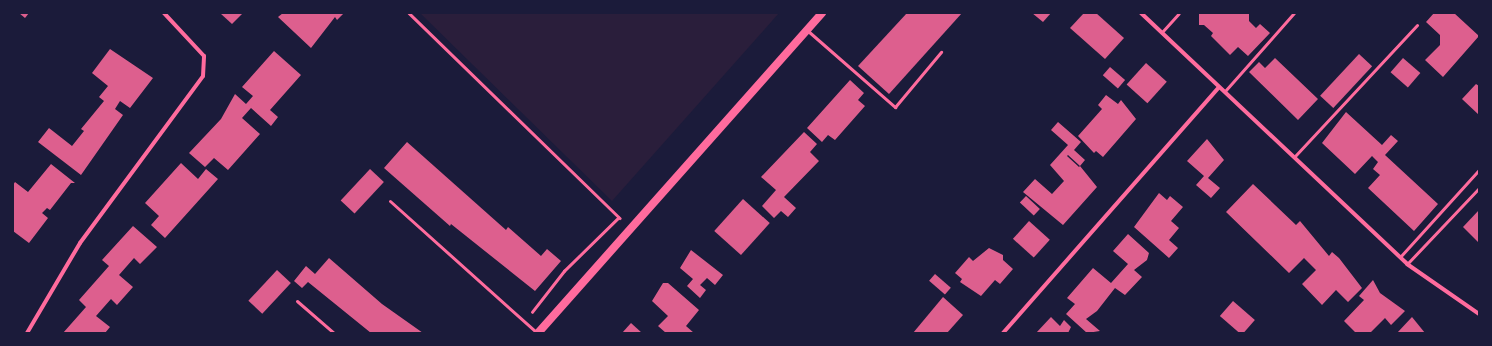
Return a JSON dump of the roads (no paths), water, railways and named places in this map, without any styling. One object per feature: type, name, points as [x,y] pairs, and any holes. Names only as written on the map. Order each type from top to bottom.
[{"type":"main road","points":[[538,333],[822,13]]},
{"type":"street","points":[[27,333],[80,244],[203,76],[204,56],[164,13]]},
{"type":"street","points":[[1141,13],[1295,156],[1407,264],[1479,314]]},
{"type":"street","points":[[1002,333],[1219,87]]},
{"type":"lane","points":[[1162,32],[1179,13]]},
{"type":"lane","points":[[1225,91],[1294,13]]},
{"type":"lane","points":[[1295,156],[1417,25]]},
{"type":"lane","points":[[807,30],[895,107],[941,52]]},
{"type":"lane","points":[[1400,257],[1479,170]]},
{"type":"lane","points":[[1407,264],[1479,188]]},
{"type":"lane","points":[[390,201],[538,333]]},
{"type":"lane","points":[[297,301],[334,333]]}]
